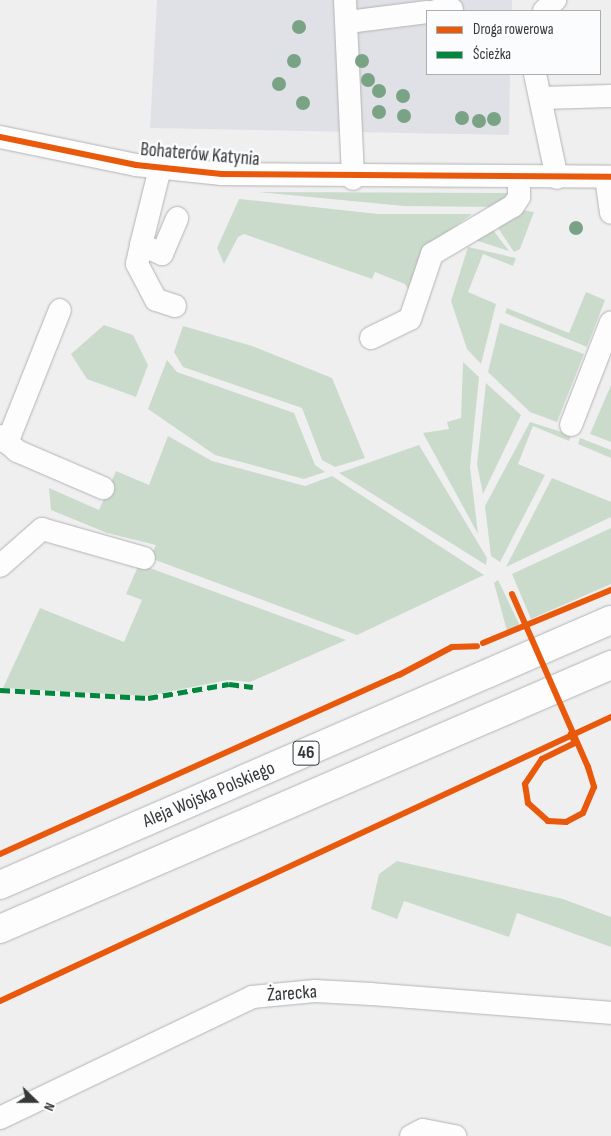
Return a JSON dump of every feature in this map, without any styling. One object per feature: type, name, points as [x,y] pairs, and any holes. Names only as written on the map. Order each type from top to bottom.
[{"type":"main road","name":"Aleja Wojska Polskiego","points":[[0,885],[611,620]]},
{"type":"main road","name":"46","points":[[0,929],[611,665]]},
{"type":"street","points":[[345,0],[348,22],[353,179]]},
{"type":"street","points":[[545,10],[555,0]]},
{"type":"street","points":[[348,22],[426,12]]},
{"type":"street","points":[[535,75],[542,98],[557,178]]},
{"type":"street","points":[[542,98],[611,96]]},
{"type":"street","name":"Bohaterów Katynia","points":[[0,137],[160,168],[353,179],[608,177]]},
{"type":"street","points":[[160,168],[137,264],[156,300],[175,306]]},
{"type":"street","points":[[608,177],[611,213]]},
{"type":"street","points":[[371,338],[410,319],[432,254],[513,206],[519,197],[519,178]]},
{"type":"street","points":[[141,245],[162,254],[176,218]]},
{"type":"street","points":[[60,310],[4,439],[103,488]]},
{"type":"street","points":[[571,424],[611,322]]},
{"type":"street","points":[[0,566],[42,529],[144,558]]},
{"type":"street","name":"Żarecka","points":[[0,1118],[252,997],[314,992],[372,994],[611,1013]]},
{"type":"street","points":[[411,1136],[423,1130],[455,1136]]},
{"type":"shaded area","points":[[157,0],[512,0],[512,10],[426,10],[426,75],[510,75],[509,135],[150,128]]},
{"type":"green space","points":[[258,192],[508,193],[511,197],[497,207],[404,206]]},
{"type":"green space","points":[[239,199],[378,214],[472,214],[428,246],[408,289],[405,284],[375,272],[372,279],[244,234],[238,237],[224,264],[217,248]]},
{"type":"green space","points":[[522,210],[534,212],[520,249],[514,252],[494,222]]},
{"type":"green space","points":[[490,226],[509,251],[472,239]]},
{"type":"green space","points":[[468,247],[516,258],[513,266],[483,254],[468,292],[496,304],[481,364],[467,349],[451,301]]},
{"type":"green space","points":[[586,292],[605,300],[587,347],[505,313],[507,308],[569,333]]},
{"type":"green space","points":[[500,323],[584,354],[557,422],[530,412],[488,372]]},
{"type":"green space","points":[[104,325],[133,335],[148,365],[136,397],[87,379],[71,354]]},
{"type":"green space","points":[[183,326],[252,346],[332,378],[365,458],[335,467],[322,460],[302,408],[183,367],[174,352]]},
{"type":"green space","points":[[167,360],[177,372],[294,413],[315,465],[325,472],[304,479],[215,455],[148,409]]},
{"type":"green space","points":[[463,362],[479,377],[470,467],[478,534],[423,433],[449,429],[447,422],[461,418]]},
{"type":"green space","points":[[486,383],[521,415],[483,494],[477,464]]},
{"type":"green space","points":[[611,385],[611,442],[590,434]]},
{"type":"green space","points":[[530,422],[571,435],[569,441],[533,426],[518,464],[545,475],[500,562],[491,556],[485,506]]},
{"type":"green space","points":[[168,436],[212,461],[305,486],[332,476],[484,575],[357,635],[150,558],[156,545],[107,533],[51,510],[49,488],[99,510],[116,471],[149,485]]},
{"type":"green space","points":[[580,438],[611,450],[611,458],[578,444]]},
{"type":"green space","points":[[419,445],[487,558],[486,565],[339,473]]},
{"type":"green space","points":[[552,478],[611,502],[611,517],[506,567]]},
{"type":"green space","points":[[611,528],[611,584],[531,619],[512,574]]},
{"type":"green space","points":[[139,564],[346,640],[250,682],[228,680],[146,696],[3,688],[40,608],[124,642],[142,600],[126,594]]},
{"type":"green space","points":[[498,580],[520,626],[507,631],[494,583]]},
{"type":"green space","points":[[397,861],[563,899],[611,917],[611,947],[517,913],[509,937],[404,901],[397,919],[371,909],[379,874]]},
{"type":"marked path","points":[[0,690],[148,698],[229,684],[253,687]]},
{"type":"cycle path","points":[[0,137],[136,165],[222,174],[611,177]]},
{"type":"cycle path","points":[[483,643],[611,590]]},
{"type":"cycle path","points":[[512,594],[588,767],[594,787],[583,813],[566,822],[548,821],[528,803],[525,784],[542,759],[575,743],[571,734]]},
{"type":"cycle path","points":[[0,854],[399,675],[452,647],[477,646]]},
{"type":"cycle path","points":[[0,1001],[611,717]]}]
